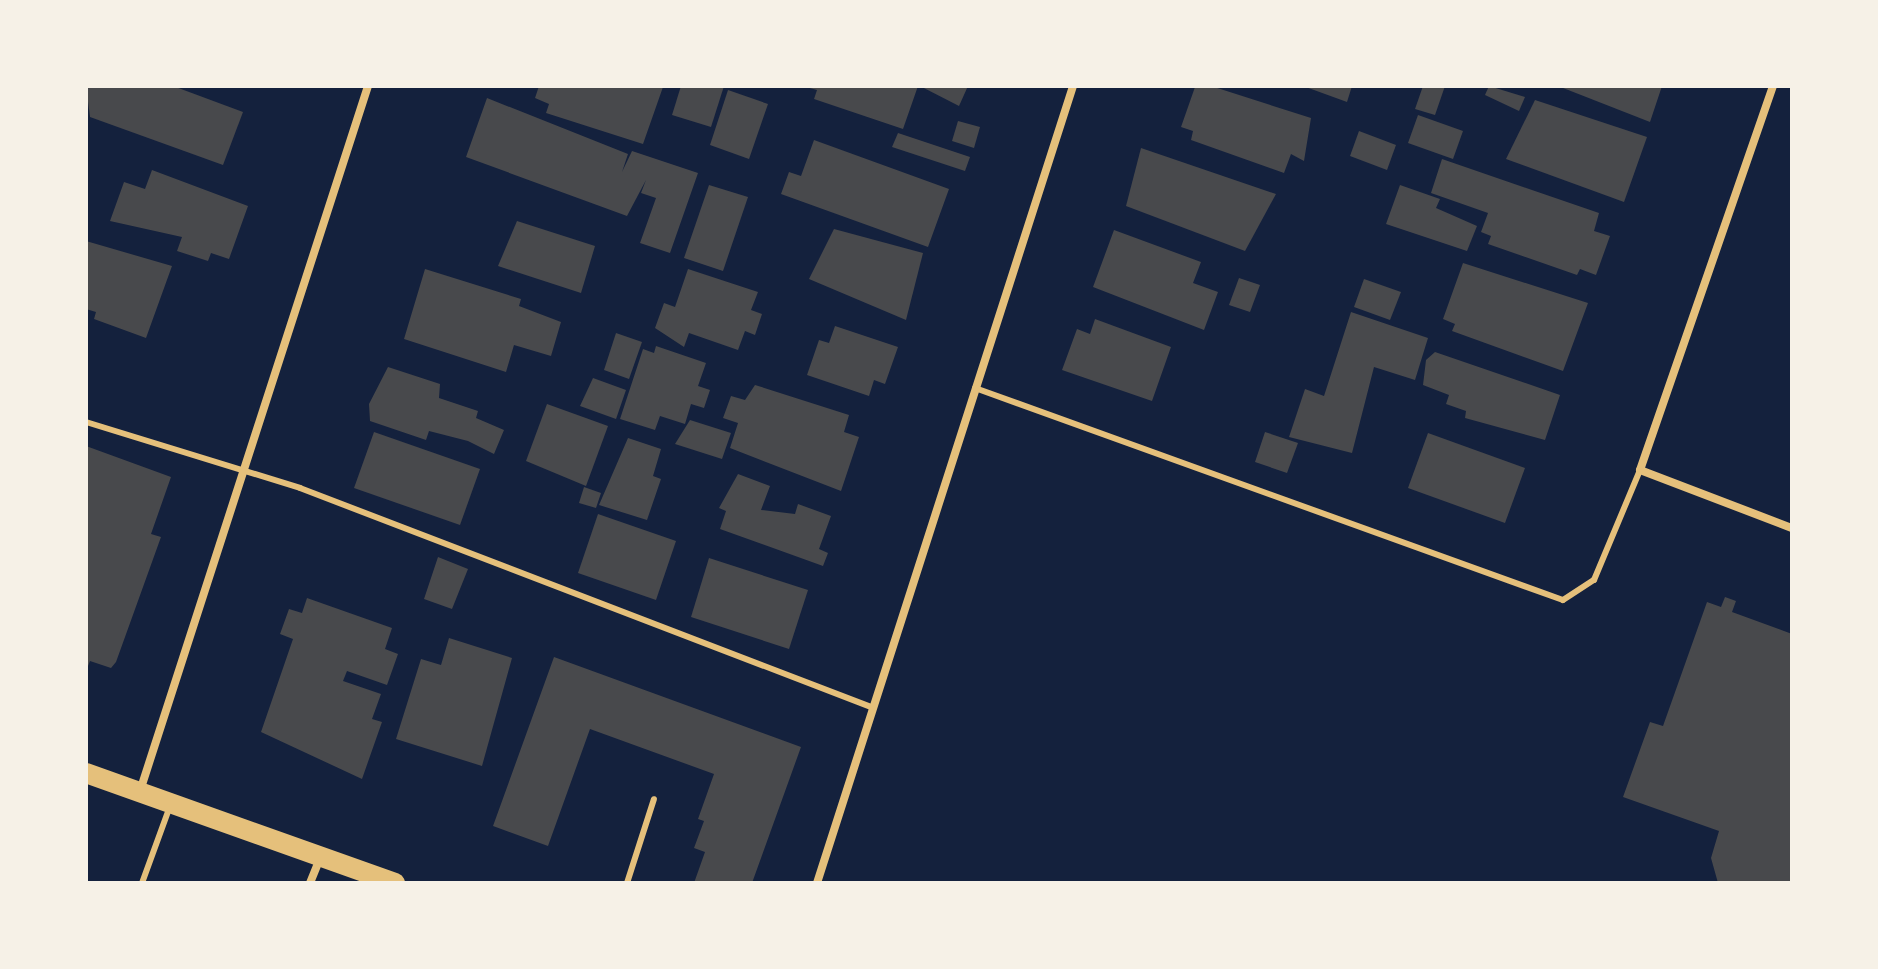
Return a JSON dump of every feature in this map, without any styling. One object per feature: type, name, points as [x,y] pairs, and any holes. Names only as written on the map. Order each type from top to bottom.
[{"type":"main road","points":[[86,773],[395,883]]},
{"type":"street","points":[[139,792],[368,86]]},
{"type":"street","points":[[817,883],[871,707],[1073,86]]},
{"type":"street","points":[[1773,86],[1640,470],[1792,528]]},
{"type":"street","points":[[310,883],[321,856]]},
{"type":"lane","points":[[975,388],[1563,600],[1594,580],[1640,470]]},
{"type":"lane","points":[[86,422],[242,471],[540,576],[871,707]]},
{"type":"lane","points":[[627,883],[654,799]]},
{"type":"lane","points":[[142,883],[172,803]]},
{"type":"building","points":[[86,86],[173,86],[243,112],[223,165],[90,117]]},
{"type":"building","points":[[539,86],[663,87],[643,144],[546,113],[549,104],[535,98]]},
{"type":"building","points":[[681,86],[724,86],[711,127],[672,115]]},
{"type":"building","points":[[918,86],[903,129],[814,99],[817,90],[806,87]]},
{"type":"building","points":[[920,86],[968,86],[959,106]]},
{"type":"building","points":[[1211,86],[1311,118],[1304,161],[1291,154],[1284,173],[1191,140],[1193,131],[1181,127],[1195,87]]},
{"type":"building","points":[[1303,86],[1352,86],[1347,102]]},
{"type":"building","points":[[1423,86],[1445,86],[1435,115],[1415,109]]},
{"type":"building","points":[[1489,86],[1525,97],[1519,111],[1485,95]]},
{"type":"building","points":[[1558,86],[1662,86],[1650,122]]},
{"type":"building","points":[[728,90],[768,104],[749,159],[710,145]]},
{"type":"building","points":[[487,98],[628,154],[622,172],[632,151],[698,173],[670,253],[640,243],[656,198],[641,193],[646,180],[627,216],[466,157]]},
{"type":"building","points":[[1535,100],[1647,137],[1624,202],[1506,159]]},
{"type":"building","points":[[1418,115],[1463,131],[1453,159],[1408,143]]},
{"type":"building","points":[[958,121],[980,127],[974,148],[952,141]]},
{"type":"building","points":[[1359,131],[1396,145],[1387,170],[1350,156]]},
{"type":"building","points":[[898,133],[970,157],[965,171],[892,147]]},
{"type":"building","points":[[814,140],[949,189],[928,247],[781,194],[789,172],[801,176]]},
{"type":"building","points":[[1141,148],[1276,194],[1245,251],[1126,206]]},
{"type":"building","points":[[1442,159],[1599,213],[1594,231],[1610,236],[1596,275],[1580,269],[1577,275],[1488,244],[1491,236],[1481,232],[1488,213],[1431,193]]},
{"type":"building","points":[[152,170],[248,206],[229,259],[211,253],[208,261],[177,251],[182,237],[110,221],[124,182],[145,189]]},
{"type":"building","points":[[709,185],[748,197],[723,271],[684,258]]},
{"type":"building","points":[[1400,185],[1440,199],[1436,208],[1477,226],[1467,251],[1386,224]]},
{"type":"building","points":[[517,221],[595,246],[581,293],[498,266]]},
{"type":"building","points":[[834,229],[923,253],[906,320],[809,279]]},
{"type":"building","points":[[1114,230],[1201,262],[1193,283],[1218,292],[1204,330],[1093,287]]},
{"type":"building","points":[[86,241],[172,266],[146,338],[94,319],[96,312],[86,309]]},
{"type":"building","points":[[1463,263],[1588,303],[1563,371],[1452,331],[1455,324],[1443,319]]},
{"type":"building","points":[[425,269],[521,299],[519,306],[561,322],[551,356],[514,345],[506,372],[404,339]]},
{"type":"building","points":[[688,269],[758,292],[751,310],[762,314],[755,335],[745,331],[738,350],[689,333],[684,347],[655,328],[664,303],[675,307]]},
{"type":"building","points":[[1239,278],[1260,285],[1250,312],[1229,305]]},
{"type":"building","points":[[1364,279],[1401,292],[1390,320],[1354,307]]},
{"type":"building","points":[[1351,312],[1428,338],[1415,380],[1374,367],[1352,453],[1289,437],[1305,389],[1324,396]]},
{"type":"building","points":[[1095,319],[1171,347],[1152,401],[1062,370],[1077,329],[1090,334]]},
{"type":"building","points":[[835,326],[898,347],[885,384],[874,380],[869,396],[807,375],[819,340],[829,343]]},
{"type":"building","points":[[616,333],[642,342],[629,379],[604,370]]},
{"type":"building","points":[[656,346],[706,363],[698,386],[710,390],[704,408],[691,404],[685,424],[660,416],[655,430],[620,419],[643,349],[654,353]]},
{"type":"building","points":[[1435,352],[1560,395],[1545,440],[1465,418],[1466,411],[1446,404],[1449,395],[1423,385],[1426,360]]},
{"type":"building","points":[[388,367],[440,384],[439,398],[478,411],[476,418],[504,430],[494,454],[468,441],[429,431],[426,440],[370,421],[369,404]]},
{"type":"building","points":[[593,378],[626,390],[616,419],[580,406]]},
{"type":"building","points":[[755,385],[849,415],[844,432],[859,437],[841,491],[730,448],[738,423],[723,418],[731,396],[745,400]]},
{"type":"building","points":[[547,404],[608,426],[586,486],[526,461]]},
{"type":"building","points":[[690,420],[731,433],[722,459],[675,444]]},
{"type":"building","points":[[374,432],[480,469],[460,525],[354,488]]},
{"type":"building","points":[[1265,432],[1298,443],[1287,473],[1255,462]]},
{"type":"building","points":[[1428,433],[1525,468],[1505,523],[1408,488]]},
{"type":"building","points":[[628,438],[661,449],[653,476],[661,479],[647,520],[599,505]]},
{"type":"building","points":[[86,446],[171,477],[151,534],[161,537],[116,662],[111,668],[90,661],[86,671]]},
{"type":"building","points":[[738,474],[770,486],[761,510],[795,514],[798,504],[831,516],[819,549],[828,553],[823,566],[720,529],[726,511],[719,508]]},
{"type":"building","points":[[584,487],[601,493],[596,508],[579,503]]},
{"type":"building","points":[[598,514],[676,541],[656,600],[578,573]]},
{"type":"building","points":[[438,557],[468,569],[452,609],[424,599]]},
{"type":"building","points":[[709,558],[808,590],[789,649],[691,617]]},
{"type":"building","points":[[1725,597],[1736,601],[1732,612],[1792,634],[1792,883],[1718,883],[1711,858],[1719,831],[1623,797],[1650,722],[1663,726],[1707,602],[1721,607]]},
{"type":"building","points":[[307,598],[392,628],[385,649],[398,654],[387,685],[347,671],[343,681],[381,694],[372,719],[382,722],[362,779],[261,732],[293,639],[280,634],[289,609],[302,613]]},
{"type":"building","points":[[449,638],[512,658],[482,766],[396,739],[421,659],[441,665]]},
{"type":"building","points":[[554,657],[801,747],[752,883],[694,883],[705,852],[694,848],[704,821],[698,819],[714,774],[590,729],[548,846],[493,826]]}]
